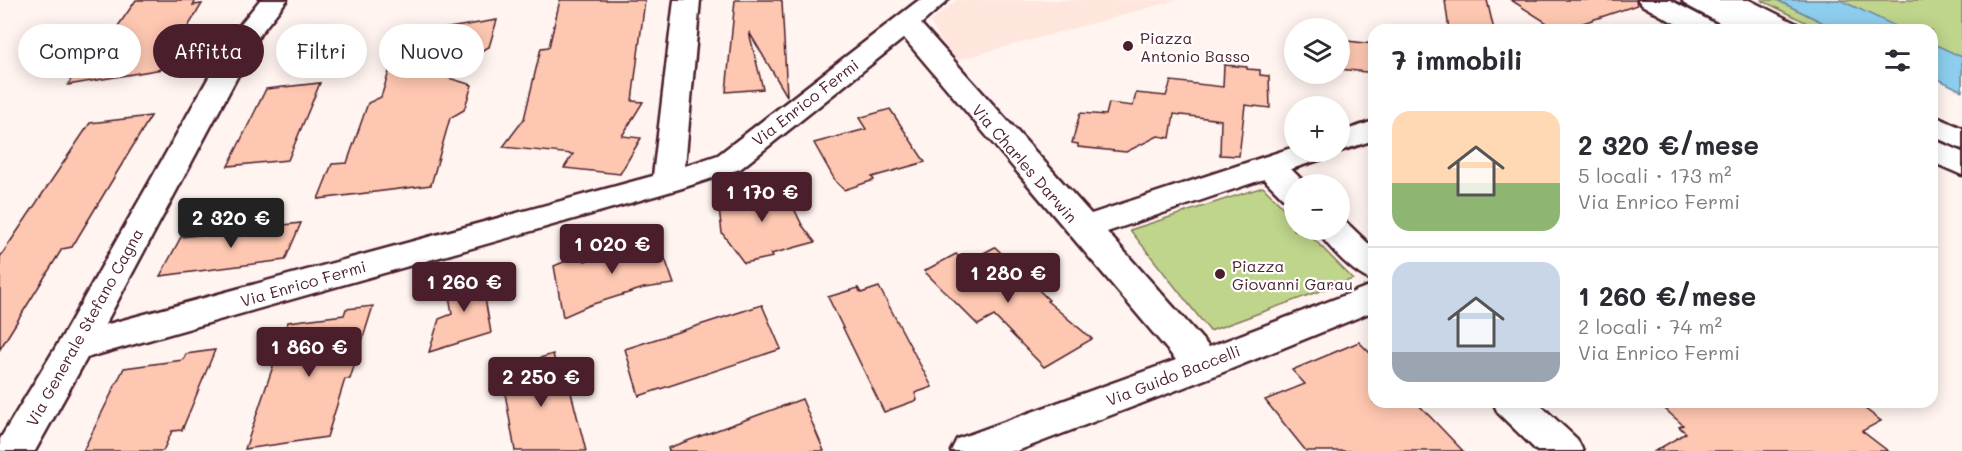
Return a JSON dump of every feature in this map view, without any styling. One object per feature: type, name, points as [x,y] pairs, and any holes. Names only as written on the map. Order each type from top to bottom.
[{"type":"main road","points":[[668,182],[687,0]]},
{"type":"main road","name":"Via Enrico Fermi","points":[[75,346],[668,182],[729,162],[935,0]]},
{"type":"main road","points":[[1651,0],[1697,17],[1727,24]]},
{"type":"main road","points":[[1729,0],[1776,24]]},
{"type":"main road","name":"Via Generale Stefano Cagna","points":[[14,451],[75,346],[248,31],[267,5]]},
{"type":"main road","points":[[1679,24],[1697,17]]},
{"type":"main road","name":"Via Charles Darwin","points":[[905,23],[1082,229],[1284,161]]},
{"type":"main road","points":[[1938,106],[1962,118]]},
{"type":"main road","points":[[1938,127],[1962,140]]},
{"type":"main road","points":[[1350,138],[1368,132]]},
{"type":"main road","points":[[1938,152],[1962,165]]},
{"type":"main road","points":[[1269,166],[1284,181]]},
{"type":"main road","points":[[1082,229],[1203,365]]},
{"type":"main road","points":[[1344,240],[1368,263]]},
{"type":"main road","name":"Via Guido Baccelli","points":[[970,451],[1203,365],[1368,299]]},
{"type":"main road","points":[[1518,408],[1563,451]]},
{"type":"shaded area","points":[[957,0],[1177,0],[954,61],[930,22]]},
{"type":"green space","points":[[1761,0],[1777,0],[1826,24],[1809,24]]},
{"type":"green space","points":[[1787,0],[1962,0],[1962,85],[1938,73],[1938,24],[1837,24]]},
{"type":"green space","points":[[1263,187],[1284,209],[1284,240],[1315,240],[1353,279],[1210,331],[1130,230]]},
{"type":"water","points":[[1777,0],[1840,0],[1891,24],[1826,24]]},
{"type":"water","points":[[1938,46],[1962,57],[1962,91],[1938,79]]},
{"type":"building","points":[[136,0],[196,0],[193,5],[202,4],[190,24],[153,24],[153,71],[141,73],[141,24],[119,24]]},
{"type":"building","points":[[560,0],[645,0],[632,101],[643,102],[622,136],[641,138],[620,174],[564,168],[573,154],[503,147],[524,119],[541,48],[549,47]]},
{"type":"building","points":[[735,0],[781,0],[787,96],[749,32],[763,89],[726,92]]},
{"type":"building","points":[[1445,0],[1487,0],[1493,24],[1448,24]]},
{"type":"building","points":[[1511,0],[1636,0],[1637,5],[1580,24],[1549,24]]},
{"type":"building","points":[[497,20],[489,47],[484,50],[484,24],[473,24]]},
{"type":"building","points":[[1350,41],[1368,43],[1368,72],[1350,70]]},
{"type":"building","points":[[1224,65],[1260,70],[1260,75],[1269,76],[1270,108],[1245,105],[1239,156],[1220,155],[1221,120],[1174,114],[1170,138],[1158,136],[1126,152],[1078,147],[1078,144],[1072,143],[1080,113],[1106,115],[1109,103],[1133,106],[1136,93],[1166,96],[1171,81],[1223,87]]},
{"type":"building","points":[[72,78],[109,78],[68,85]]},
{"type":"building","points":[[387,78],[449,78],[472,85],[464,110],[450,118],[431,185],[318,199],[332,164],[347,163],[368,103],[381,97]]},
{"type":"building","points":[[320,83],[288,160],[228,166],[266,89]]},
{"type":"building","points":[[890,109],[925,162],[872,177],[874,180],[844,190],[836,182],[814,143],[866,129],[859,118]]},
{"type":"building","points":[[151,116],[72,247],[62,249],[0,349],[0,257],[90,123]]},
{"type":"building","points":[[785,182],[788,196],[802,225],[815,242],[771,254],[773,257],[744,263],[722,233],[718,200],[741,190],[744,193]]},
{"type":"building","points":[[301,223],[285,260],[160,276],[181,237]]},
{"type":"building","points":[[657,236],[674,284],[644,288],[590,305],[563,317],[554,266],[583,254],[585,261],[626,247],[628,241]]},
{"type":"building","points":[[995,247],[1049,300],[1047,301],[1092,339],[1044,367],[994,316],[978,325],[924,271],[956,254],[965,263]]},
{"type":"building","points":[[480,269],[491,333],[429,352],[439,319],[452,314],[449,295],[454,276]]},
{"type":"building","points":[[879,287],[932,387],[915,393],[917,400],[884,412],[828,297],[858,288],[861,293]]},
{"type":"building","points":[[762,305],[781,349],[639,396],[625,349]]},
{"type":"building","points":[[373,306],[350,379],[345,379],[327,437],[245,449],[288,322],[344,315],[346,309]]},
{"type":"building","points":[[1359,342],[1368,351],[1368,408],[1422,408],[1463,451],[1306,451],[1265,400],[1305,384],[1292,370]]},
{"type":"building","points":[[215,350],[182,430],[172,431],[163,451],[83,451],[124,368],[183,360],[186,354]]},
{"type":"building","points":[[553,354],[560,383],[568,381],[586,451],[515,451],[501,370]]},
{"type":"building","points":[[802,399],[824,451],[669,451],[668,448]]},
{"type":"building","points":[[1664,408],[1864,408],[1881,421],[1862,431],[1888,451],[1655,451],[1686,433],[1679,427],[1683,425]]},
{"type":"place","name":"Piazza Antonio Basso","points":[[1128,46]]},
{"type":"place","name":"Piazza Giovanni Garau","points":[[1220,274]]}]
